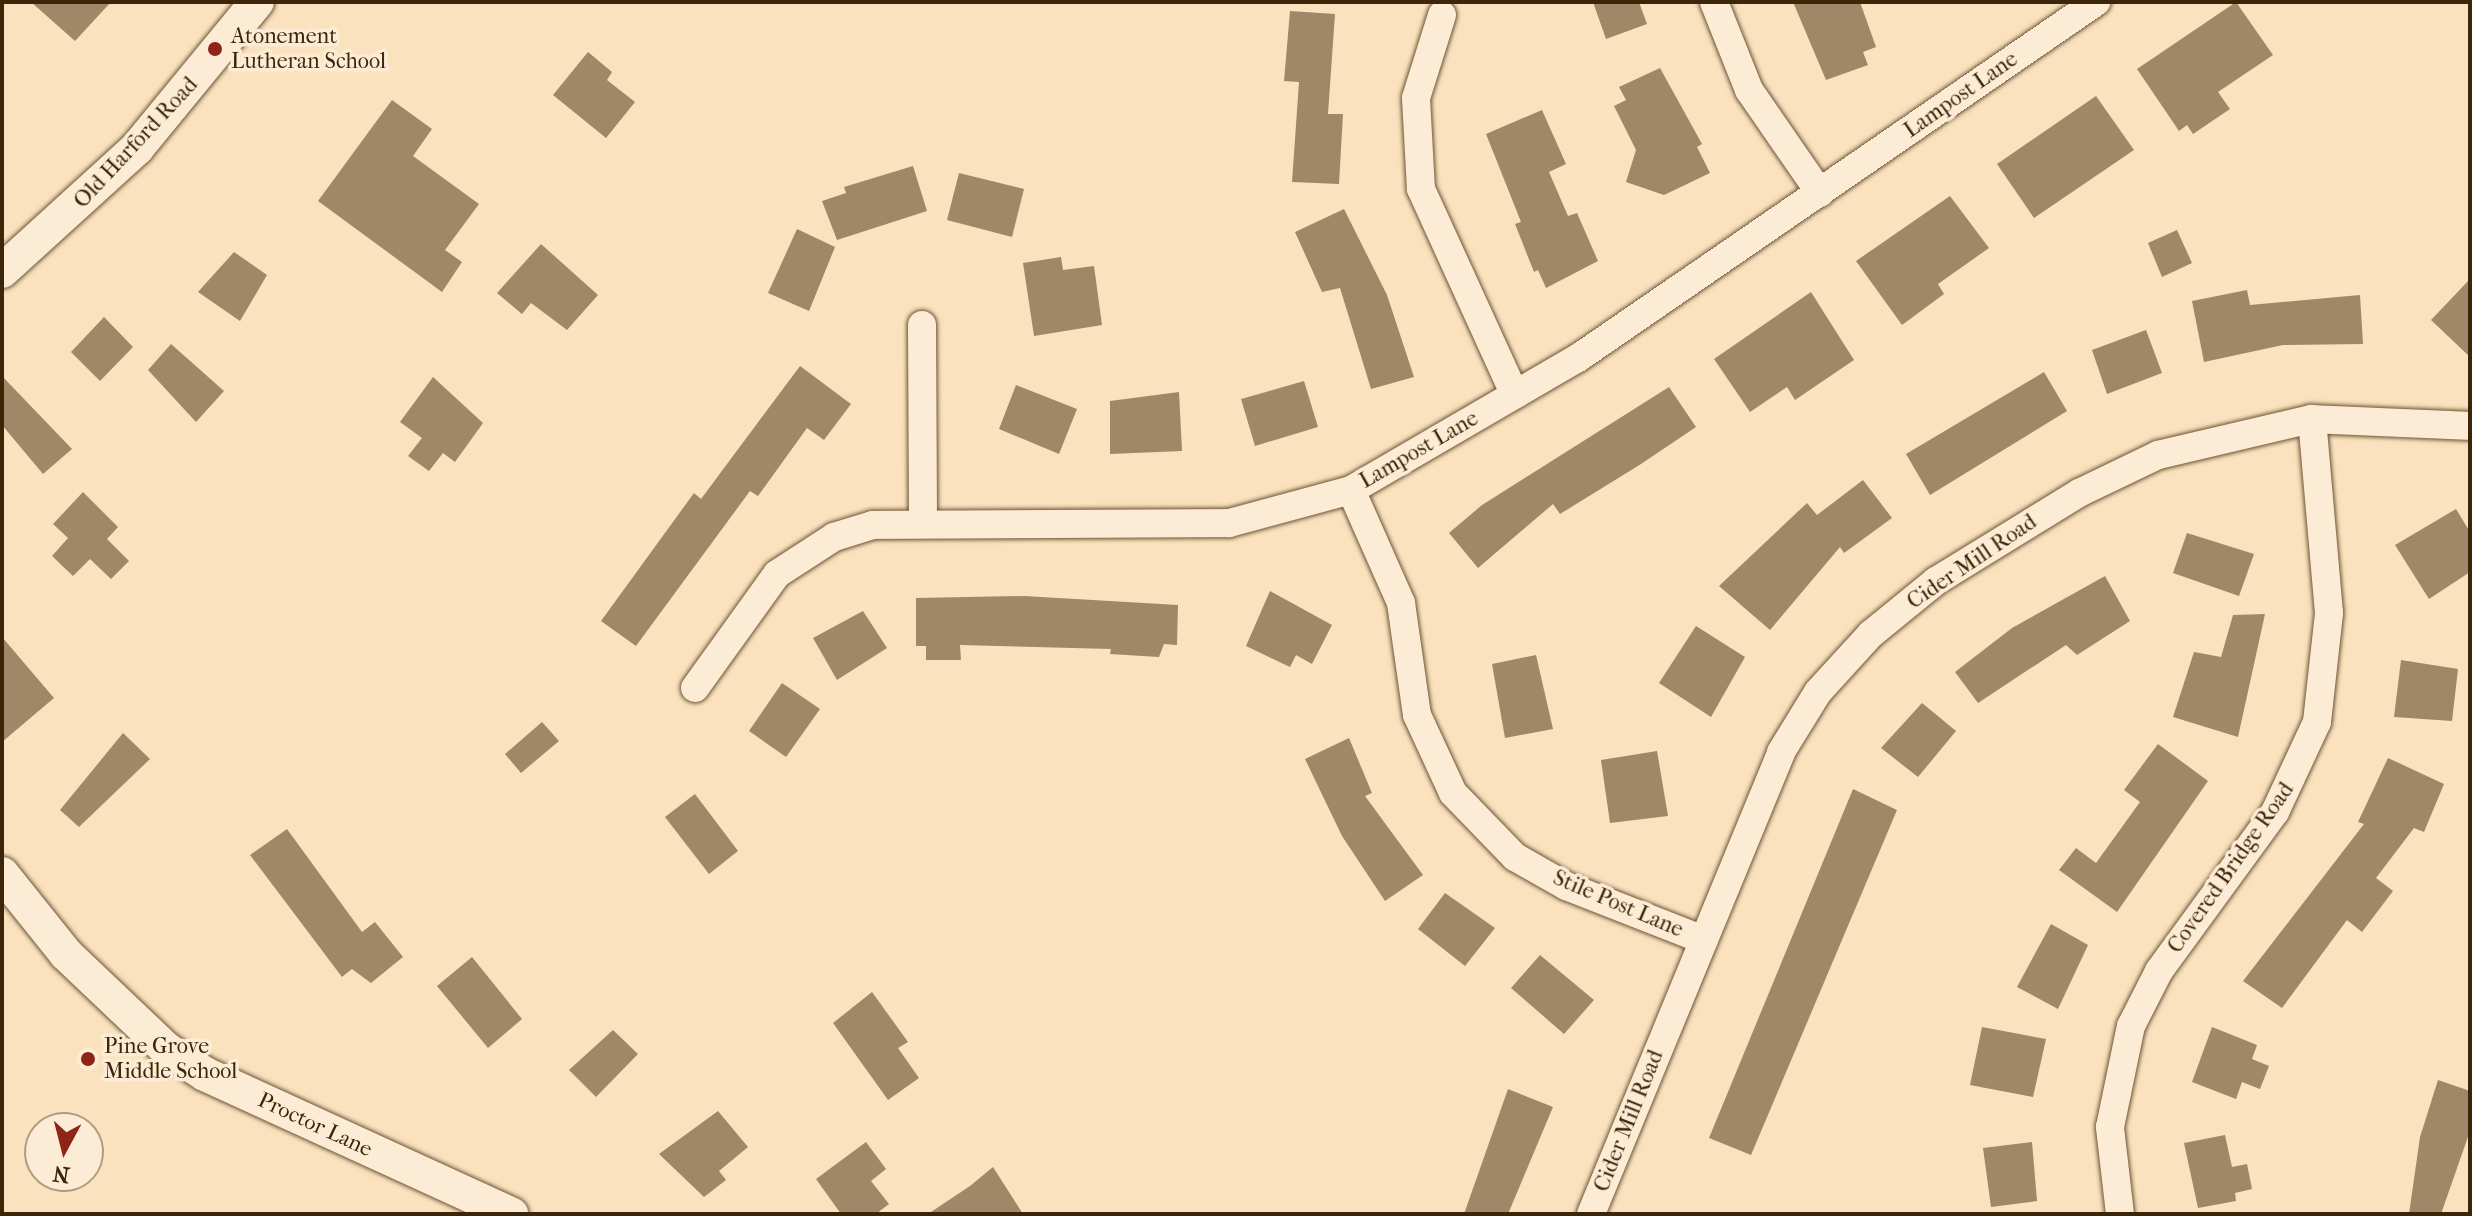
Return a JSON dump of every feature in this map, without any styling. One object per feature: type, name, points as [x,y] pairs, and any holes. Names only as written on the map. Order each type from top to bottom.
[{"type":"street","name":"Old Harford Road","points":[[2,271],[137,148],[257,2]]},
{"type":"street","points":[[1714,2],[1749,90],[1820,193]]},
{"type":"street","name":"Lampost Lane","points":[[695,688],[760,595],[804,553],[873,525],[923,521],[1229,523],[1351,490],[1515,395],[1820,193],[2096,2]]},
{"type":"street","points":[[1442,15],[1416,98],[1421,189],[1515,395]]},
{"type":"street","points":[[922,325],[923,521]]},
{"type":"street","name":"Cider Mill Road","points":[[1591,1214],[1781,752],[1818,692],[1871,634],[1936,581],[2079,493],[2158,455],[2312,419],[2470,426]]},
{"type":"street","name":"Covered Bridge Road","points":[[2120,1214],[2110,1127],[2131,1026],[2159,971],[2275,812],[2317,722],[2329,613],[2312,419]]},
{"type":"street","name":"Stile Post Lane","points":[[1351,490],[1392,576],[1408,632],[1417,715],[1453,793],[1515,857],[1566,886],[1704,940]]},
{"type":"street","name":"Proctor Lane","points":[[2,874],[66,954],[166,1049],[205,1074],[511,1214]]},
{"type":"building","points":[[31,2],[111,2],[75,41]]},
{"type":"building","points":[[1593,2],[1639,2],[1647,24],[1606,39]]},
{"type":"building","points":[[1793,2],[1860,2],[1876,47],[1863,52],[1868,65],[1826,80]]},
{"type":"building","points":[[2236,2],[2273,55],[2218,92],[2230,109],[2193,134],[2187,125],[2179,131],[2137,69]]},
{"type":"building","points":[[1290,11],[1335,14],[1328,114],[1343,114],[1339,184],[1292,182],[1299,82],[1284,81]]},
{"type":"building","points":[[588,52],[612,72],[607,80],[635,102],[606,138],[553,95]]},
{"type":"building","points":[[1660,68],[1702,144],[1697,147],[1710,173],[1664,195],[1626,182],[1636,150],[1614,106],[1626,100],[1619,87]]},
{"type":"building","points":[[2096,96],[2134,150],[2034,218],[1997,164]]},
{"type":"building","points":[[392,100],[432,129],[413,156],[479,204],[445,250],[462,262],[442,292],[318,201]]},
{"type":"building","points":[[1542,110],[1566,164],[1549,172],[1568,216],[1577,213],[1598,261],[1546,288],[1538,270],[1534,272],[1515,224],[1521,222],[1486,134]]},
{"type":"building","points":[[913,166],[927,211],[837,240],[822,201],[846,193],[844,187]]},
{"type":"building","points":[[959,173],[1024,189],[1012,237],[947,220]]},
{"type":"building","points":[[1950,196],[1989,248],[1938,284],[1944,294],[1902,325],[1856,261]]},
{"type":"building","points":[[1344,209],[1387,295],[1414,377],[1371,389],[1340,288],[1322,292],[1295,232]]},
{"type":"building","points":[[797,229],[835,247],[809,311],[768,293]]},
{"type":"building","points":[[2177,230],[2192,263],[2162,277],[2148,243]]},
{"type":"building","points":[[541,244],[598,295],[567,330],[531,303],[522,314],[497,293]]},
{"type":"building","points":[[234,252],[267,275],[240,321],[198,292]]},
{"type":"building","points":[[1061,257],[1063,270],[1094,266],[1102,325],[1034,336],[1023,263]]},
{"type":"building","points":[[2470,279],[2470,357],[2431,320]]},
{"type":"building","points":[[2247,290],[2250,305],[2360,295],[2363,344],[2283,345],[2204,362],[2192,301]]},
{"type":"building","points":[[1811,292],[1854,360],[1795,400],[1787,387],[1750,412],[1714,359]]},
{"type":"building","points":[[104,317],[133,347],[100,381],[71,352]]},
{"type":"building","points":[[2146,330],[2162,373],[2107,394],[2092,350]]},
{"type":"building","points":[[171,344],[224,391],[196,422],[148,370]]},
{"type":"building","points":[[800,366],[851,404],[824,440],[807,428],[758,496],[750,491],[636,646],[601,621],[694,493],[701,499]]},
{"type":"building","points":[[2044,372],[2067,411],[1930,495],[1906,454]]},
{"type":"building","points":[[2,376],[72,449],[43,474],[2,425]]},
{"type":"building","points":[[433,377],[483,423],[455,462],[443,453],[429,471],[408,456],[422,438],[400,422]]},
{"type":"building","points":[[1304,381],[1318,427],[1255,446],[1241,399]]},
{"type":"building","points":[[1016,385],[1077,409],[1059,454],[999,429]]},
{"type":"building","points":[[1669,387],[1696,427],[1641,464],[1560,514],[1553,504],[1478,568],[1449,533],[1482,505]]},
{"type":"building","points":[[1179,392],[1182,451],[1110,454],[1110,401]]},
{"type":"building","points":[[1863,480],[1892,518],[1844,553],[1840,547],[1770,630],[1719,586],[1807,503],[1817,515]]},
{"type":"building","points":[[83,492],[118,527],[107,539],[129,561],[111,579],[90,559],[73,576],[52,556],[68,538],[53,524]]},
{"type":"building","points":[[2456,509],[2470,532],[2470,572],[2429,599],[2395,545]]},
{"type":"building","points":[[2187,533],[2254,554],[2239,596],[2173,573]]},
{"type":"building","points":[[2105,576],[2130,621],[2077,655],[2066,645],[1978,703],[1955,672],[2012,628]]},
{"type":"building","points":[[1270,591],[1332,625],[1312,664],[1296,655],[1290,667],[1246,646]]},
{"type":"building","points":[[1024,596],[1178,605],[1177,645],[1164,644],[1159,657],[1110,654],[1111,649],[960,645],[961,660],[926,660],[926,646],[916,646],[916,598]]},
{"type":"building","points":[[863,611],[887,648],[837,680],[813,638]]},
{"type":"building","points":[[2265,614],[2238,737],[2173,717],[2194,652],[2221,657],[2233,615]]},
{"type":"building","points":[[1696,626],[1745,657],[1711,717],[1659,683]]},
{"type":"building","points":[[2,637],[54,698],[2,742]]},
{"type":"building","points":[[1536,655],[1553,729],[1505,738],[1492,664]]},
{"type":"building","points":[[2401,660],[2458,669],[2452,721],[2394,717]]},
{"type":"building","points":[[782,683],[820,709],[786,757],[749,731]]},
{"type":"building","points":[[1922,703],[1956,731],[1918,777],[1881,748]]},
{"type":"building","points":[[542,722],[559,741],[521,773],[505,754]]},
{"type":"building","points":[[123,733],[150,759],[79,827],[60,810]]},
{"type":"building","points":[[1349,738],[1372,793],[1365,796],[1423,875],[1385,901],[1342,836],[1305,759]]},
{"type":"building","points":[[2158,744],[2208,781],[2117,912],[2059,870],[2076,848],[2096,863],[2140,802],[2124,790]]},
{"type":"building","points":[[1657,751],[1668,816],[1610,823],[1601,760]]},
{"type":"building","points":[[2388,758],[2444,784],[2424,832],[2414,828],[2376,878],[2393,891],[2362,932],[2347,920],[2282,1008],[2243,981],[2364,824],[2358,822]]},
{"type":"building","points":[[1853,789],[1897,810],[1751,1155],[1709,1138]]},
{"type":"building","points":[[695,794],[738,851],[709,874],[665,817]]},
{"type":"building","points":[[287,829],[362,932],[375,922],[403,957],[371,983],[352,969],[342,977],[250,855]]},
{"type":"building","points":[[1445,893],[1495,928],[1465,966],[1418,929]]},
{"type":"building","points":[[2051,924],[2088,945],[2058,1009],[2017,987]]},
{"type":"building","points":[[1540,955],[1594,1000],[1564,1034],[1511,988]]},
{"type":"building","points":[[472,957],[522,1019],[488,1048],[437,986]]},
{"type":"building","points":[[872,992],[908,1042],[898,1048],[919,1078],[888,1100],[833,1023]]},
{"type":"building","points":[[1982,1027],[2046,1039],[2033,1097],[1970,1085]]},
{"type":"building","points":[[2212,1027],[2257,1045],[2252,1059],[2269,1066],[2260,1089],[2242,1082],[2236,1099],[2192,1082]]},
{"type":"building","points":[[613,1030],[638,1054],[596,1097],[569,1070]]},
{"type":"building","points":[[2438,1080],[2470,1091],[2470,1131],[2441,1214],[2409,1214],[2420,1137]]},
{"type":"building","points":[[1508,1089],[1553,1107],[1508,1214],[1464,1214]]},
{"type":"building","points":[[718,1111],[748,1147],[719,1171],[726,1180],[704,1197],[659,1154]]},
{"type":"building","points":[[2225,1135],[2232,1167],[2247,1164],[2252,1189],[2235,1193],[2236,1201],[2198,1208],[2184,1143]]},
{"type":"building","points":[[866,1142],[886,1169],[871,1181],[889,1204],[876,1214],[841,1214],[816,1179]]},
{"type":"building","points":[[2032,1142],[2037,1201],[1991,1207],[1983,1148]]},
{"type":"building","points":[[993,1167],[1023,1214],[928,1214],[970,1186]]},
{"type":"place","name":"Atonement Lutheran School","points":[[215,49]]},
{"type":"place","name":"Pine Grove Middle School","points":[[88,1059]]}]
